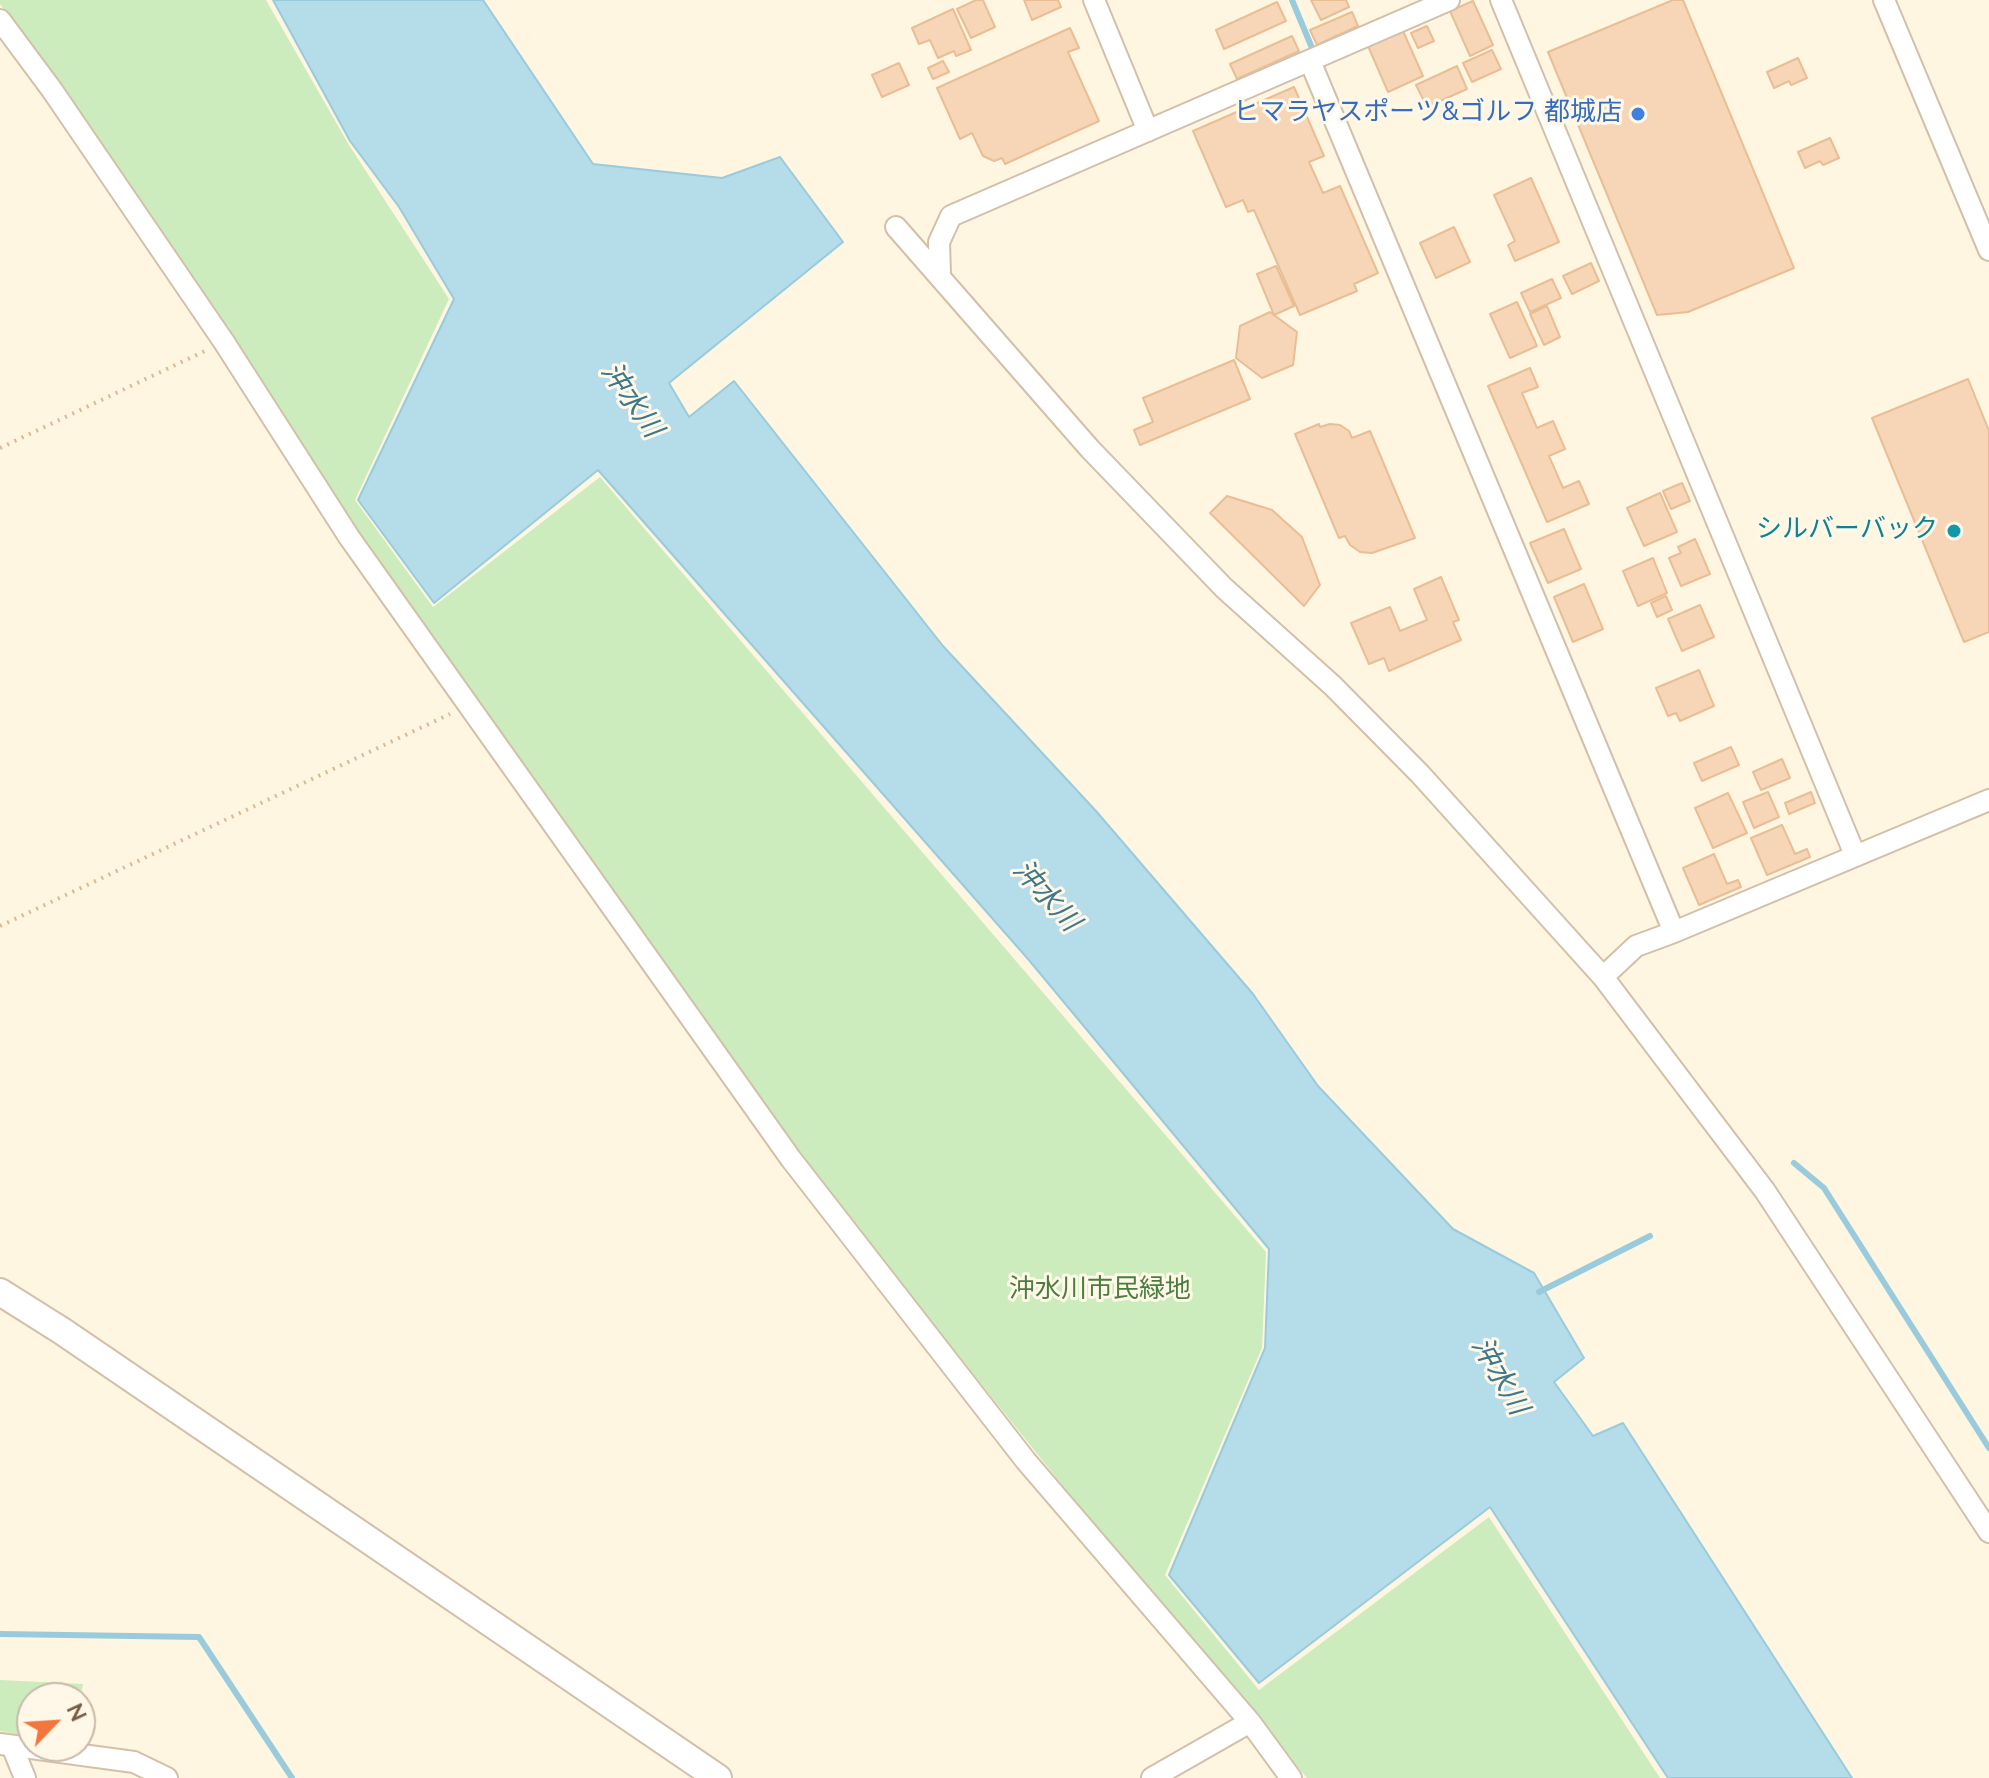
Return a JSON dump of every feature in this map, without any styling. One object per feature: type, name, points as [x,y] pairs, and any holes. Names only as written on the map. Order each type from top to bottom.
[{"type":"street","points":[[1094,0],[1148,131]]},
{"type":"street","points":[[940,274],[939,242],[951,216],[1449,0]]},
{"type":"street","points":[[1501,0],[1855,855]]},
{"type":"street","points":[[1884,0],[1989,250]]},
{"type":"street","points":[[0,20],[52,90],[224,342],[349,537],[791,1159],[1026,1461],[1250,1722],[1291,1778]]},
{"type":"street","points":[[1310,61],[1674,932]]},
{"type":"street","points":[[896,227],[1090,449],[1224,588],[1333,686],[1409,763],[1603,977],[1765,1191],[1989,1532]]},
{"type":"street","points":[[1603,977],[1636,946],[1989,800]]},
{"type":"street","points":[[0,1292],[62,1331],[718,1778]]},
{"type":"street","points":[[1152,1778],[1250,1722]]},
{"type":"street","points":[[6,1745],[25,1778]]},
{"type":"street","points":[[6,1745],[134,1762],[167,1778]]},
{"type":"path","points":[[0,448],[224,342]]},
{"type":"path","points":[[0,926],[469,705]]},
{"type":"green space","name":"沖水川市民緑地","points":[[0,0],[266,0],[349,145],[449,299],[355,500],[433,607],[600,477],[1266,1252],[1262,1348],[1165,1575],[1259,1690],[1489,1517],[1660,1778],[1307,1778],[1144,1587],[820,1183],[334,507],[226,337]]},
{"type":"green space","points":[[0,1680],[42,1682],[16,1682],[16,1734],[0,1731]]},
{"type":"water","name":"沖水川","points":[[273,0],[483,0],[593,164],[722,178],[780,157],[843,242],[669,383],[689,417],[734,381],[943,646],[1096,811],[1253,994],[1318,1086],[1453,1229],[1534,1273],[1584,1358],[1554,1382],[1593,1436],[1623,1423],[1852,1778],[1668,1778],[1490,1507],[1259,1683],[1169,1575],[1265,1348],[1269,1249],[1028,959],[598,470],[434,603],[358,500],[454,299],[399,207],[350,141]]},
{"type":"building","points":[[983,0],[995,27],[971,38],[957,9]]},
{"type":"building","points":[[1024,0],[1058,0],[1061,7],[1032,20]]},
{"type":"building","points":[[1311,0],[1346,0],[1349,7],[1321,20]]},
{"type":"building","points":[[1673,0],[1683,0],[1794,268],[1688,312],[1657,315],[1548,52]]},
{"type":"building","points":[[1473,1],[1493,45],[1470,56],[1450,11]]},
{"type":"building","points":[[1277,2],[1286,21],[1224,49],[1216,30]]},
{"type":"building","points":[[953,9],[971,50],[956,56],[954,51],[938,58],[930,40],[919,44],[912,28]]},
{"type":"building","points":[[1352,12],[1358,26],[1317,45],[1310,30]]},
{"type":"building","points":[[1427,26],[1434,41],[1418,48],[1411,33]]},
{"type":"building","points":[[1070,28],[1079,48],[1068,52],[1099,121],[1005,164],[1002,158],[994,161],[983,156],[972,133],[960,139],[937,88]]},
{"type":"building","points":[[1403,31],[1423,76],[1388,92],[1368,46]]},
{"type":"building","points":[[1292,36],[1299,51],[1237,79],[1230,64]]},
{"type":"building","points":[[1492,50],[1501,69],[1472,82],[1463,63]]},
{"type":"building","points":[[1798,58],[1807,78],[1774,88],[1767,72]]},
{"type":"building","points":[[943,61],[949,72],[933,79],[928,68]]},
{"type":"building","points":[[899,63],[909,85],[882,97],[872,75]]},
{"type":"building","points":[[1457,66],[1467,89],[1427,107],[1416,85]]},
{"type":"building","points":[[1294,87],[1324,156],[1309,162],[1323,193],[1340,186],[1378,273],[1354,284],[1357,291],[1300,315],[1254,210],[1248,212],[1243,200],[1226,207],[1193,131]]},
{"type":"building","points":[[1830,138],[1839,158],[1823,165],[1820,161],[1805,168],[1798,152]]},
{"type":"building","points":[[1531,178],[1559,242],[1515,261],[1508,245],[1515,241],[1494,195]]},
{"type":"building","points":[[1454,227],[1470,262],[1436,278],[1420,243]]},
{"type":"building","points":[[1591,263],[1599,281],[1572,294],[1563,276]]},
{"type":"building","points":[[1276,266],[1294,306],[1274,315],[1257,274]]},
{"type":"building","points":[[1552,279],[1561,298],[1530,312],[1521,293]]},
{"type":"building","points":[[1517,302],[1537,346],[1510,358],[1490,314]]},
{"type":"building","points":[[1547,306],[1560,337],[1544,345],[1530,314]]},
{"type":"building","points":[[1270,312],[1297,332],[1293,365],[1262,378],[1236,358],[1240,326]]},
{"type":"building","points":[[1234,360],[1250,399],[1140,445],[1134,430],[1153,422],[1143,398]]},
{"type":"building","points":[[1530,368],[1538,387],[1522,393],[1537,428],[1553,421],[1565,449],[1549,456],[1563,488],[1579,481],[1589,504],[1547,522],[1488,386]]},
{"type":"building","name":"シルバーバック","points":[[1968,379],[1989,431],[1989,632],[1964,642],[1872,418]]},
{"type":"building","points":[[1319,424],[1320,427],[1340,425],[1349,431],[1352,438],[1370,431],[1415,538],[1372,553],[1360,552],[1350,545],[1345,536],[1339,538],[1295,434]]},
{"type":"building","points":[[1682,483],[1690,501],[1671,509],[1663,491]]},
{"type":"building","points":[[1660,493],[1677,532],[1644,546],[1627,508]]},
{"type":"building","points":[[1227,496],[1272,510],[1302,537],[1320,585],[1304,606],[1210,513]]},
{"type":"building","points":[[1564,529],[1581,569],[1548,583],[1530,543]]},
{"type":"building","points":[[1695,539],[1710,574],[1681,586],[1669,558],[1681,553],[1678,547]]},
{"type":"building","points":[[1653,558],[1667,593],[1638,606],[1623,571]]},
{"type":"building","points":[[1441,577],[1459,620],[1453,622],[1461,640],[1389,671],[1384,658],[1369,664],[1351,623],[1390,607],[1400,631],[1427,620],[1414,589]]},
{"type":"building","points":[[1584,584],[1603,629],[1573,642],[1554,597]]},
{"type":"building","points":[[1666,596],[1672,610],[1657,617],[1651,603]]},
{"type":"building","points":[[1700,605],[1714,637],[1682,651],[1668,619]]},
{"type":"building","points":[[1699,670],[1714,706],[1680,721],[1676,713],[1668,716],[1656,688]]},
{"type":"building","points":[[1731,747],[1739,765],[1702,781],[1694,763]]},
{"type":"building","points":[[1782,759],[1790,778],[1761,790],[1753,772]]},
{"type":"building","points":[[1768,792],[1779,817],[1754,828],[1743,802]]},
{"type":"building","points":[[1811,792],[1815,803],[1789,814],[1785,803]]},
{"type":"building","points":[[1728,793],[1747,833],[1713,848],[1695,808]]},
{"type":"building","points":[[1782,825],[1795,854],[1807,849],[1810,857],[1767,875],[1751,838]]},
{"type":"building","points":[[1714,854],[1727,884],[1738,880],[1741,887],[1699,905],[1683,868]]},
{"type":"waterway","points":[[1292,0],[1312,48]]},
{"type":"waterway","points":[[1794,1163],[1824,1188],[1989,1448]]},
{"type":"waterway","points":[[1539,1292],[1650,1236]]},
{"type":"waterway","points":[[0,1634],[199,1637],[292,1778]]},
{"type":"place","name":"ヒマラヤスポーツ&ゴルフ 都城店","points":[[1638,114]]},
{"type":"place","name":"シルバーバック","points":[[1954,531]]}]
